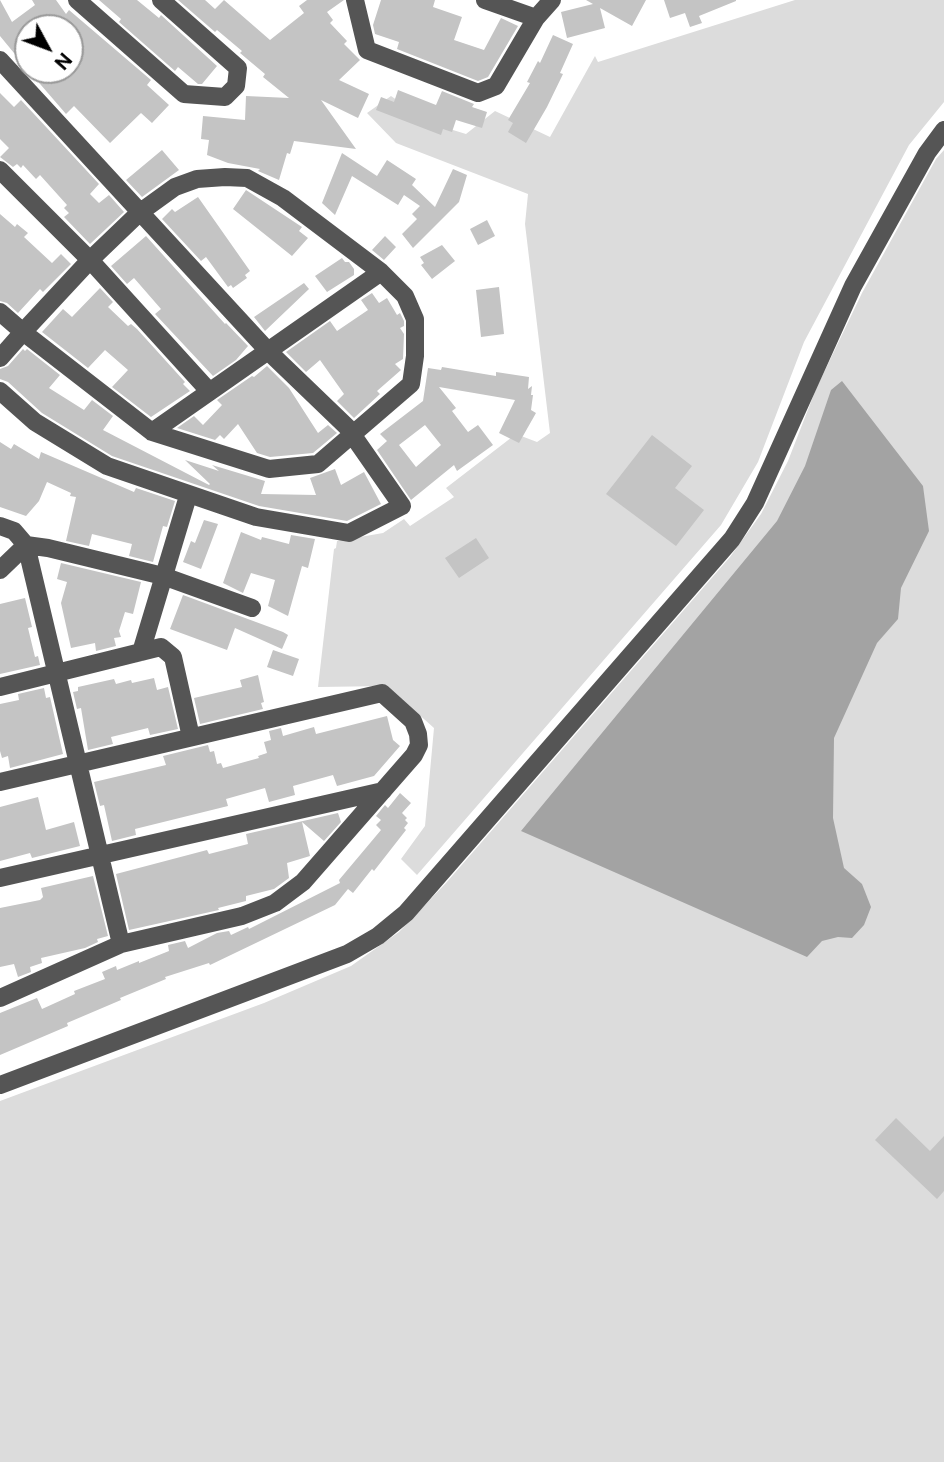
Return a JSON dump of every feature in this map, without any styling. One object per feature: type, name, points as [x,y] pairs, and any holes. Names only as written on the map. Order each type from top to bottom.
[{"type":"street","points":[[78,0],[184,94],[225,97],[236,86],[238,68],[162,0]]},
{"type":"street","points":[[355,0],[367,50],[478,93],[496,86],[536,18],[551,0]]},
{"type":"street","points":[[485,0],[536,18]]},
{"type":"street","points":[[0,60],[269,352],[347,427],[402,506],[349,533],[256,517],[188,496],[107,466],[35,422],[0,391]]},
{"type":"street","points":[[0,1085],[347,954],[378,936],[406,914],[732,539],[755,503],[853,286],[927,153],[944,130]]},
{"type":"street","points":[[0,170],[90,260],[209,391]]},
{"type":"street","points":[[0,312],[23,332],[152,432],[269,469],[318,464],[411,384],[415,356],[415,319],[405,296],[380,272],[284,198],[247,178],[225,177],[197,179],[175,187],[139,213],[90,260],[23,332],[0,358]]},
{"type":"street","points":[[152,432],[380,272]]},
{"type":"street","points":[[141,652],[188,496]]},
{"type":"street","points":[[0,526],[14,531],[26,545],[102,854],[121,944]]},
{"type":"street","points":[[26,545],[163,576],[252,608]]},
{"type":"street","points":[[0,570],[26,545]]},
{"type":"street","points":[[0,687],[161,647],[173,657],[191,737]]},
{"type":"street","points":[[0,782],[382,693],[412,720],[418,734],[419,745],[414,755],[303,881],[275,903],[242,916],[121,944],[0,998]]},
{"type":"street","points":[[0,878],[383,791]]},
{"type":"shaded area","points":[[795,0],[944,0],[944,102],[909,145],[804,342],[758,462],[721,525],[417,875],[401,859],[425,826],[434,728],[387,686],[318,687],[334,549],[337,541],[383,533],[404,519],[410,526],[454,497],[446,488],[516,434],[537,442],[550,433],[525,224],[528,194],[396,143],[367,113],[391,96],[430,123],[466,134],[495,111],[550,137],[595,56],[598,62]]},
{"type":"shaded area","points":[[944,150],[944,1462],[0,1462],[0,1101],[264,1003],[351,966],[399,932],[446,883],[730,557],[761,514],[788,461],[816,389],[862,293],[936,159]]},
{"type":"shaded area","points":[[842,381],[923,486],[929,531],[901,588],[898,619],[877,643],[834,738],[833,818],[844,868],[862,884],[871,907],[864,925],[852,938],[838,937],[822,941],[807,957],[521,831],[777,521],[805,466],[831,390]]},
{"type":"building","points":[[0,0],[12,22],[14,21],[14,53],[0,36]]},
{"type":"building","points":[[32,0],[56,0],[66,14],[23,14],[35,5]]},
{"type":"building","points":[[99,0],[137,0],[159,18],[161,15],[217,66],[202,84],[198,84],[178,67],[175,71],[119,22],[121,19]]},
{"type":"building","points":[[178,0],[205,0],[215,9],[224,0],[270,40],[304,13],[299,6],[307,0],[344,0],[327,12],[333,20],[330,23],[347,41],[344,44],[360,60],[339,80],[369,94],[358,118],[321,100],[356,149],[294,141],[290,154],[287,153],[279,180],[258,171],[260,169],[228,163],[207,155],[209,140],[201,139],[203,116],[245,120],[246,96],[289,98],[263,77],[265,74],[240,53],[242,51]]},
{"type":"building","points":[[381,0],[435,0],[433,7],[462,17],[454,40],[484,50],[501,18],[518,26],[488,77],[478,81],[397,49],[399,42],[375,34],[373,25]]},
{"type":"building","points":[[586,0],[646,0],[632,26],[600,8],[605,28],[567,38],[561,12],[593,4]]},
{"type":"building","points":[[664,0],[736,1],[699,16],[702,23],[690,27],[685,13],[670,18]]},
{"type":"building","points":[[84,23],[151,80],[147,85],[169,105],[152,123],[141,113],[110,143],[74,106],[66,114],[40,84],[84,84]]},
{"type":"building","points":[[553,35],[573,44],[560,73],[563,74],[526,143],[508,132],[513,123],[508,120],[530,83],[527,82],[538,61],[540,63]]},
{"type":"building","points":[[398,90],[436,105],[442,91],[474,104],[472,107],[487,112],[482,128],[456,120],[452,132],[443,129],[441,135],[376,110],[381,97],[394,102]]},
{"type":"building","points":[[0,93],[14,107],[21,100],[99,184],[90,194],[99,203],[109,195],[124,212],[90,244],[64,217],[69,213],[64,208],[67,205],[40,175],[36,179],[23,165],[21,168],[17,164],[13,167],[0,157],[9,148],[0,139]]},
{"type":"building","points":[[162,150],[179,170],[142,197],[126,180]]},
{"type":"building","points":[[342,153],[377,176],[387,160],[416,179],[412,185],[435,207],[453,169],[467,175],[459,202],[413,248],[402,234],[417,219],[412,214],[420,206],[404,195],[398,205],[352,176],[335,215],[322,203]]},
{"type":"building","points":[[246,190],[302,227],[299,231],[308,238],[292,256],[233,209]]},
{"type":"building","points":[[198,197],[250,271],[245,275],[247,278],[233,288],[231,285],[228,287],[206,257],[201,261],[162,219],[172,209],[175,212]]},
{"type":"building","points":[[0,214],[15,227],[17,224],[28,233],[24,237],[52,263],[61,254],[71,264],[43,292],[40,289],[18,313],[7,303],[0,301]]},
{"type":"building","points":[[487,220],[495,236],[478,245],[470,229]]},
{"type":"building","points":[[146,236],[248,346],[236,360],[213,376],[155,314],[161,309],[134,278],[127,284],[111,266]]},
{"type":"building","points":[[385,236],[396,247],[384,260],[372,250]]},
{"type":"building","points":[[442,245],[455,261],[432,279],[421,265],[424,263],[420,257]]},
{"type":"building","points":[[342,258],[354,269],[354,275],[327,292],[315,276]]},
{"type":"building","points":[[304,283],[309,289],[265,331],[254,317]]},
{"type":"building","points":[[499,287],[504,334],[481,337],[476,290]]},
{"type":"building","points":[[100,288],[113,302],[108,307],[128,326],[131,324],[137,329],[190,391],[151,417],[112,387],[128,370],[105,350],[88,368],[42,332],[63,309],[72,317]]},
{"type":"building","points":[[372,293],[379,303],[387,298],[404,321],[404,326],[400,328],[404,334],[403,359],[395,364],[401,370],[377,391],[380,394],[354,418],[337,401],[344,394],[320,360],[306,372],[286,352],[330,321],[337,331],[368,310],[361,300]]},
{"type":"building","points":[[23,349],[27,349],[60,375],[49,388],[84,410],[92,400],[113,416],[103,430],[209,485],[185,460],[265,481],[261,494],[316,495],[310,478],[335,469],[341,485],[364,472],[381,504],[347,521],[259,506],[112,456],[42,413],[8,382],[0,379],[0,369],[8,366]]},
{"type":"building","points":[[267,366],[289,388],[318,433],[328,425],[337,433],[313,453],[270,457],[257,453],[238,424],[224,439],[220,435],[215,440],[177,428],[194,416],[203,425],[222,405],[217,400]]},
{"type":"building","points":[[442,367],[496,376],[496,372],[529,377],[528,389],[532,386],[533,395],[531,410],[536,413],[519,443],[499,433],[515,400],[439,387],[456,408],[452,411],[468,432],[478,425],[493,445],[457,471],[454,465],[411,500],[377,450],[387,441],[380,434],[423,401],[428,368],[441,370]],"holes":[[[425,425],[441,445],[416,467],[399,445]]]},
{"type":"building","points":[[652,435],[692,466],[675,488],[704,510],[676,546],[606,494]]},
{"type":"building","points":[[0,442],[11,449],[14,444],[39,459],[41,452],[134,492],[136,488],[175,501],[167,527],[163,526],[153,562],[129,556],[132,544],[92,534],[89,546],[66,541],[76,497],[47,482],[39,501],[26,516],[0,507]]},
{"type":"building","points":[[204,520],[218,524],[201,569],[183,562],[191,541],[195,543]]},
{"type":"building","points":[[241,532],[261,540],[262,537],[289,544],[291,535],[315,539],[308,568],[302,566],[288,616],[268,606],[275,580],[251,573],[243,593],[223,583]]},
{"type":"building","points":[[476,538],[489,558],[459,578],[445,558]]},
{"type":"building","points":[[61,563],[141,582],[133,614],[125,612],[119,631],[121,637],[114,638],[116,646],[96,651],[95,643],[71,648],[61,603],[67,582],[57,579]]},
{"type":"building","points":[[183,595],[283,632],[288,635],[282,649],[235,628],[227,650],[170,629]]},
{"type":"building","points":[[25,598],[32,627],[28,628],[35,657],[38,656],[40,665],[0,674],[0,604]]},
{"type":"building","points":[[273,650],[299,659],[293,676],[267,667]]},
{"type":"building","points":[[258,675],[263,709],[200,724],[194,698],[242,687],[240,680]]},
{"type":"building","points":[[154,678],[157,690],[168,687],[178,729],[150,735],[148,728],[111,737],[113,744],[88,750],[81,708],[77,709],[73,692],[78,691],[78,687],[114,679],[116,684]]},
{"type":"building","points":[[44,688],[46,698],[50,697],[63,754],[10,768],[8,756],[2,758],[0,751],[0,704],[19,700],[18,694]]},
{"type":"building","points":[[387,716],[393,740],[400,746],[374,776],[337,786],[333,775],[293,786],[295,795],[269,802],[265,788],[226,799],[228,806],[135,829],[136,835],[112,841],[104,805],[100,806],[94,782],[166,765],[163,756],[208,745],[210,752],[214,751],[217,764],[221,763],[223,768],[259,758],[258,756],[267,753],[264,742],[271,740],[269,731],[281,728],[283,736],[314,727],[316,734]]},
{"type":"building","points":[[400,793],[411,803],[402,813],[407,818],[405,820],[408,823],[404,828],[406,830],[374,871],[372,869],[353,893],[348,889],[335,905],[210,965],[209,963],[165,977],[166,979],[67,1023],[68,1026],[0,1055],[0,1013],[37,998],[42,1009],[75,994],[74,991],[105,979],[102,972],[116,966],[117,970],[169,951],[168,945],[185,941],[188,948],[217,933],[229,931],[231,935],[248,927],[249,929],[340,883],[339,880],[381,830],[376,825],[381,820],[376,816],[385,805],[388,808]]},
{"type":"building","points":[[38,797],[46,830],[74,822],[80,846],[32,858],[30,853],[0,861],[0,807]]},
{"type":"building","points":[[338,813],[341,822],[324,841],[302,822],[310,856],[287,863],[289,878],[274,889],[246,896],[246,901],[218,908],[219,910],[129,930],[116,874],[207,850],[209,854],[248,844],[246,834]]},
{"type":"building","points":[[93,876],[108,936],[97,939],[98,942],[85,948],[41,958],[42,963],[30,967],[31,972],[18,977],[14,964],[0,967],[0,908],[40,900],[43,897],[41,888]]},
{"type":"building","points":[[896,1118],[930,1151],[944,1136],[944,1191],[937,1199],[875,1140]]}]
